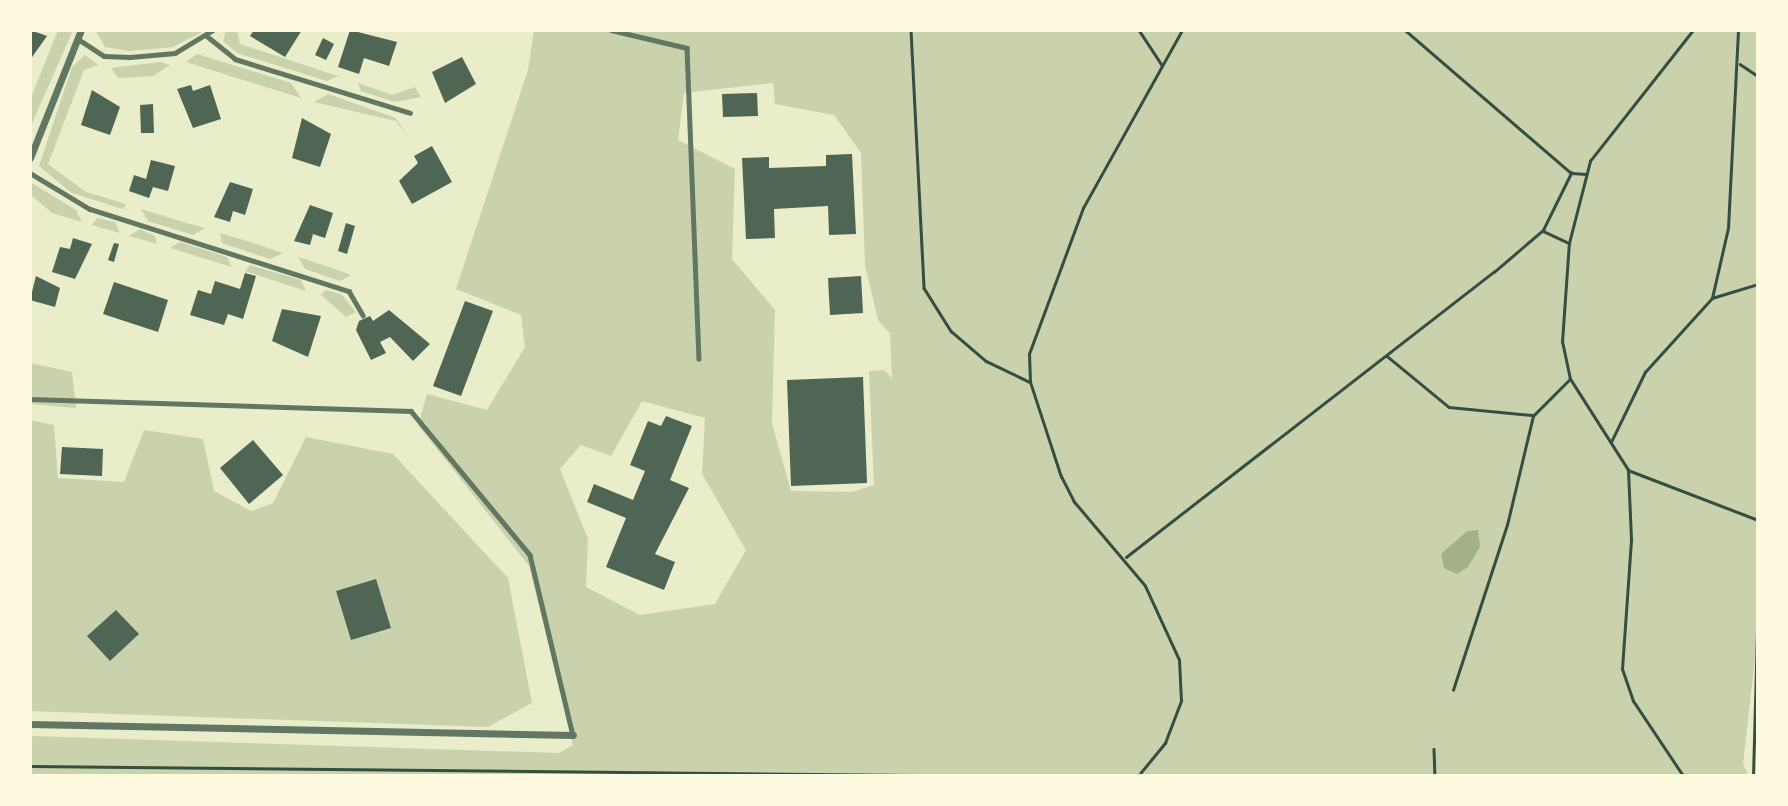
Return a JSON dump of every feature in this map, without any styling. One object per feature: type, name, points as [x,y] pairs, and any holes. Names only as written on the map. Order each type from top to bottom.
[{"type":"street","points":[[30,158],[81,30]]},
{"type":"street","points":[[30,724],[573,734]]},
{"type":"lane","points":[[78,39],[104,55],[130,57],[175,53],[213,30]]},
{"type":"lane","points":[[611,30],[687,48],[699,359]]},
{"type":"lane","points":[[207,36],[235,59],[410,113]]},
{"type":"lane","points":[[30,173],[90,209],[349,291],[363,315]]},
{"type":"lane","points":[[30,399],[411,411],[530,555],[573,734]]},
{"type":"path","points":[[911,30],[924,288],[951,331],[986,361],[1030,382]]},
{"type":"path","points":[[1139,30],[1163,66]]},
{"type":"path","points":[[1138,776],[1165,743],[1181,701],[1179,660],[1166,622],[1126,557],[1074,502],[1030,382],[1033,331],[1083,208],[1182,30]]},
{"type":"path","points":[[1405,30],[1571,173],[1587,174]]},
{"type":"path","points":[[1683,776],[1633,701],[1622,669],[1631,539],[1628,470],[1570,379],[1562,342],[1569,243],[1587,174],[1641,90],[1693,30]]},
{"type":"path","points":[[1611,442],[1645,372],[1712,298],[1728,228],[1740,64],[1738,30]]},
{"type":"path","points":[[1740,64],[1758,76]]},
{"type":"path","points":[[1126,557],[1387,356],[1543,230],[1571,173]]},
{"type":"path","points":[[1543,230],[1569,243]]},
{"type":"path","points":[[1712,298],[1758,284]]},
{"type":"path","points":[[1387,356],[1449,407],[1533,416]]},
{"type":"path","points":[[1453,690],[1507,525],[1533,416],[1570,379]]},
{"type":"path","points":[[1628,470],[1758,520]]},
{"type":"path","points":[[1753,776],[1758,600]]},
{"type":"path","points":[[1434,749],[1435,776]]},
{"type":"path","points":[[30,766],[1026,776]]},
{"type":"shaded area","points":[[58,30],[73,30],[30,128],[30,100]]},
{"type":"shaded area","points":[[95,30],[206,30],[173,47],[129,51],[105,47]]},
{"type":"shaded area","points":[[226,30],[237,31],[240,44],[338,76],[327,81],[237,53],[223,41]]},
{"type":"shaded area","points":[[534,30],[1758,30],[1758,632],[1743,764],[1749,776],[30,776],[30,736],[559,753],[573,745],[529,566],[418,425],[427,394],[487,410],[525,347],[521,315],[456,289],[528,70]],"holes":[[[773,83],[775,104],[834,115],[861,153],[865,265],[878,320],[890,334],[892,378],[884,370],[869,371],[874,485],[852,492],[791,491],[772,423],[775,310],[732,259],[735,169],[678,140],[684,93]],[[642,401],[705,418],[702,474],[746,550],[715,604],[640,615],[586,587],[588,539],[560,469],[581,445],[611,456]]]},
{"type":"shaded area","points":[[197,54],[291,83],[301,98],[186,62]]},
{"type":"shaded area","points":[[85,55],[98,65],[84,70],[48,164],[86,192],[126,204],[123,209],[72,193],[39,166],[72,67]]},
{"type":"shaded area","points":[[160,62],[170,65],[153,76],[118,78],[111,68]]},
{"type":"shaded area","points":[[358,83],[392,95],[415,87],[421,97],[395,102],[361,91]]},
{"type":"shaded area","points":[[328,94],[396,118],[407,136],[396,121],[314,102]]},
{"type":"shaded area","points":[[30,182],[76,210],[82,222],[52,213],[30,194]]},
{"type":"shaded area","points":[[141,209],[205,228],[193,235],[148,221]]},
{"type":"shaded area","points":[[97,218],[115,222],[120,233],[92,225]]},
{"type":"shaded area","points":[[140,229],[155,236],[157,244],[129,236]]},
{"type":"shaded area","points":[[220,233],[283,253],[270,259],[222,243]]},
{"type":"shaded area","points":[[180,242],[227,257],[232,267],[170,248]]},
{"type":"shaded area","points":[[298,257],[351,275],[340,281],[305,269]]},
{"type":"shaded area","points":[[250,265],[301,280],[306,291],[245,271]]},
{"type":"shaded area","points":[[326,290],[341,294],[356,312],[346,317],[321,295]]},
{"type":"shaded area","points":[[30,363],[72,372],[76,408],[30,404]]},
{"type":"shaded area","points":[[30,420],[54,425],[58,478],[124,482],[144,430],[203,439],[214,491],[251,511],[273,503],[306,437],[393,454],[508,578],[532,703],[488,727],[30,711]]},
{"type":"shaded area","points":[[1478,530],[1480,547],[1468,567],[1457,574],[1444,568],[1441,554],[1467,531]]},
{"type":"building","points":[[30,30],[47,36],[30,60]]},
{"type":"building","points":[[254,30],[302,30],[285,57],[250,36]]},
{"type":"building","points":[[350,30],[397,42],[389,66],[364,58],[359,74],[338,67]]},
{"type":"building","points":[[323,38],[334,44],[326,60],[315,55]]},
{"type":"building","points":[[462,57],[476,84],[445,103],[432,72]]},
{"type":"building","points":[[191,85],[193,91],[210,85],[221,119],[193,128],[177,89]]},
{"type":"building","points":[[92,90],[120,107],[110,135],[81,125]]},
{"type":"building","points":[[757,93],[758,116],[723,117],[722,94]]},
{"type":"building","points":[[153,104],[154,133],[141,133],[140,105]]},
{"type":"building","points":[[302,118],[331,134],[320,167],[292,158]]},
{"type":"building","points":[[432,146],[452,182],[412,204],[399,181],[418,163],[414,156]]},
{"type":"building","points":[[852,154],[856,234],[829,235],[828,206],[774,209],[775,238],[746,239],[742,158],[769,157],[769,168],[826,166],[826,155]]},
{"type":"building","points":[[151,160],[175,166],[168,191],[153,187],[149,198],[129,191],[134,175],[146,179]]},
{"type":"building","points":[[230,182],[253,189],[245,215],[233,211],[230,222],[214,217]]},
{"type":"building","points":[[310,205],[333,213],[325,238],[313,234],[310,245],[294,241]]},
{"type":"building","points":[[346,223],[355,226],[347,254],[338,251]]},
{"type":"building","points":[[73,238],[92,244],[75,279],[52,272],[60,247],[70,249]]},
{"type":"building","points":[[114,243],[119,244],[114,262],[108,260]]},
{"type":"building","points":[[245,273],[256,276],[243,319],[228,314],[224,325],[190,315],[198,290],[211,294],[215,281],[240,289]]},
{"type":"building","points":[[36,276],[60,288],[55,307],[30,300]]},
{"type":"building","points":[[861,276],[863,313],[830,315],[828,278]]},
{"type":"building","points":[[114,282],[168,300],[158,332],[103,314]]},
{"type":"building","points":[[465,301],[493,311],[461,396],[433,386]]},
{"type":"building","points":[[282,309],[321,316],[308,357],[272,341]]},
{"type":"building","points":[[389,310],[430,344],[413,361],[390,337],[380,342],[386,353],[371,360],[356,330],[359,321],[370,316],[373,321]]},
{"type":"building","points":[[863,377],[867,483],[791,486],[787,380]]},
{"type":"building","points":[[666,416],[692,426],[670,480],[689,488],[655,554],[675,562],[664,590],[606,567],[626,518],[587,502],[594,484],[633,500],[645,471],[630,465],[648,421],[661,426]]},
{"type":"building","points":[[253,440],[283,475],[249,504],[220,468]]},
{"type":"building","points":[[62,447],[103,449],[102,476],[60,474]]},
{"type":"building","points":[[376,579],[391,628],[351,640],[336,591]]},
{"type":"building","points":[[116,610],[139,634],[110,661],[87,636]]}]
